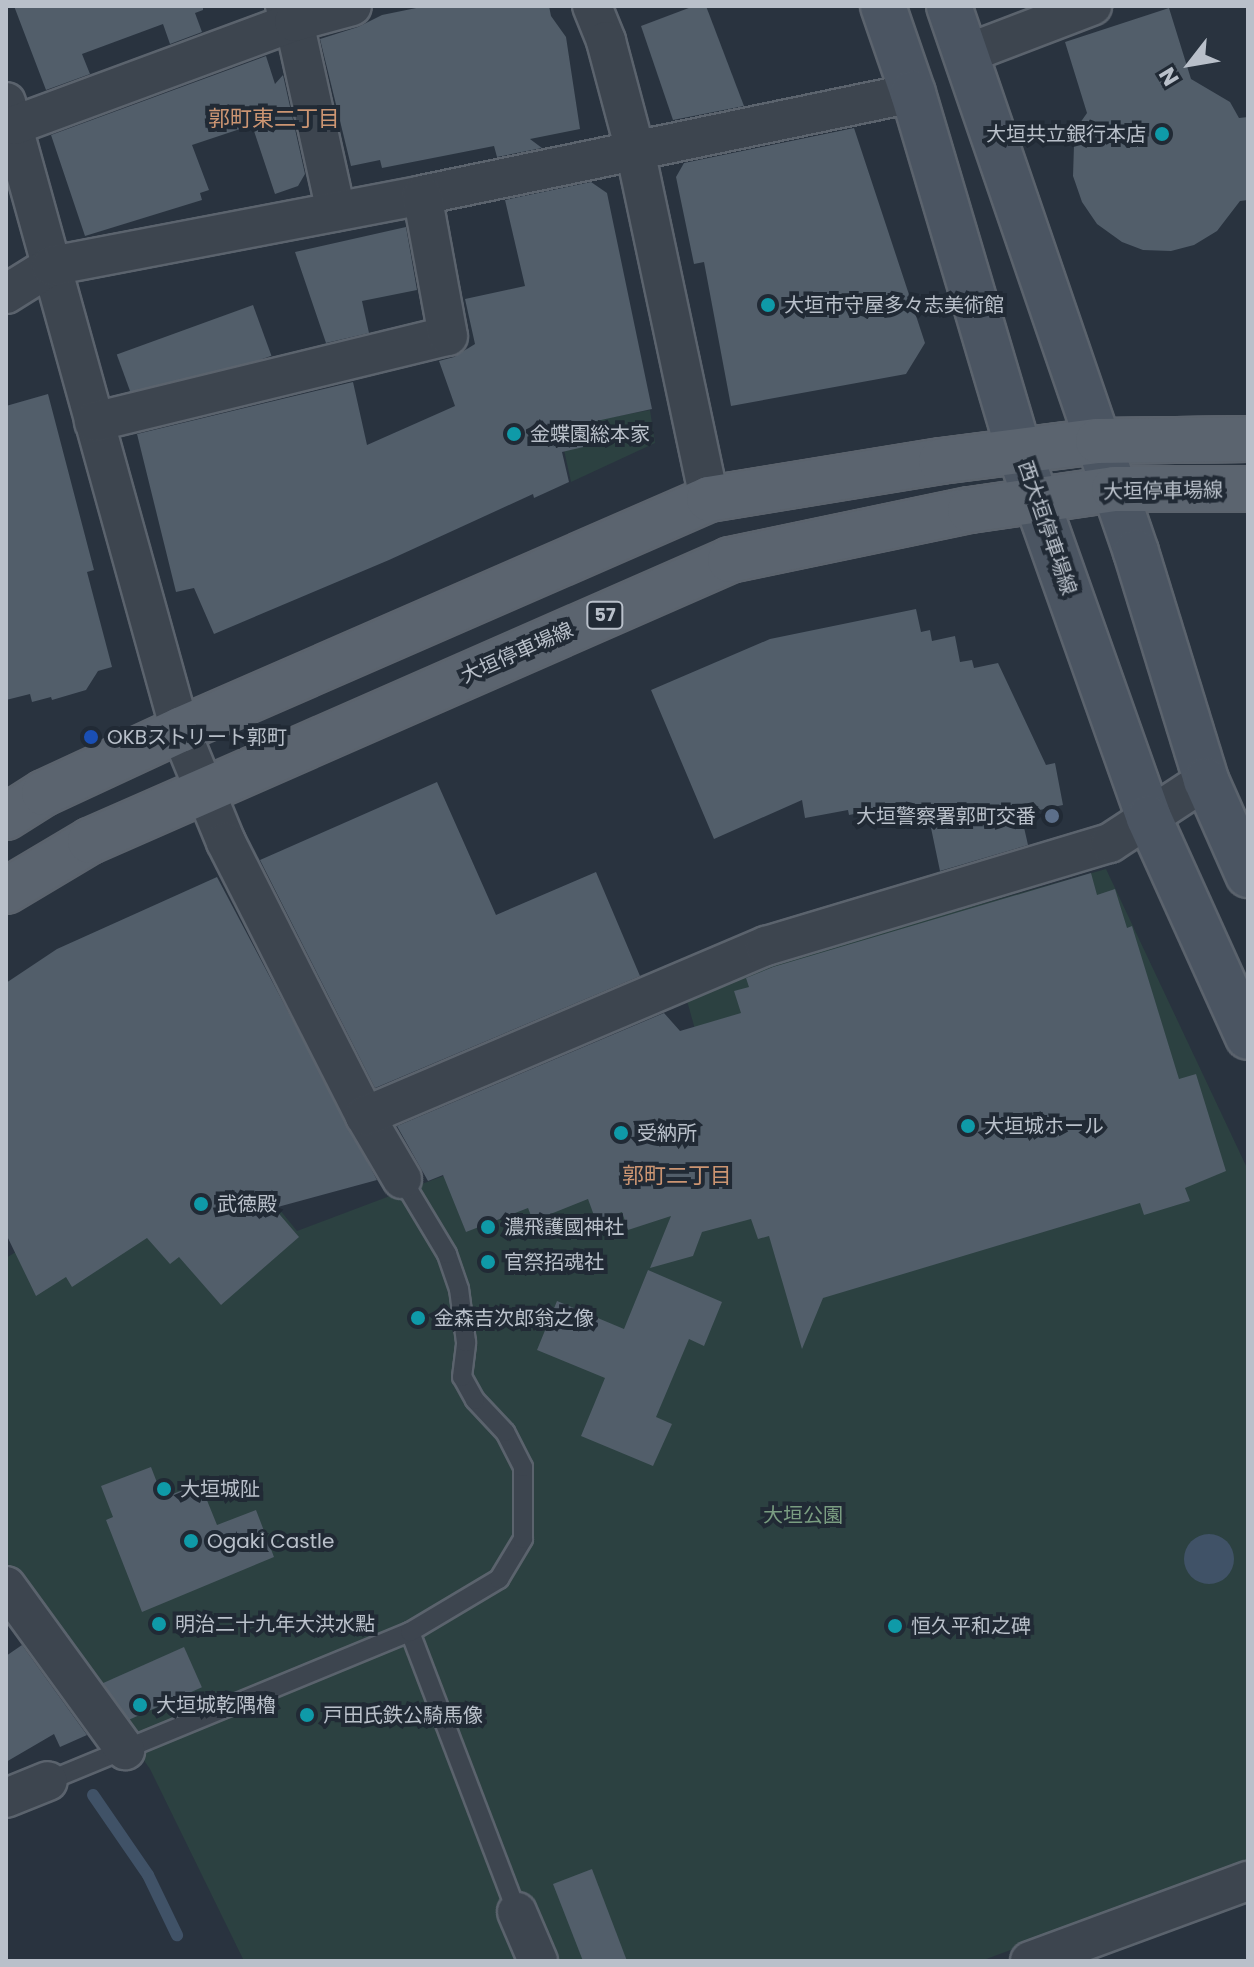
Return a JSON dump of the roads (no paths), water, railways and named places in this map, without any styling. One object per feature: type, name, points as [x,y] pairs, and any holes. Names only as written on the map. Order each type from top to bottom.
[{"type":"main road","name":"西大垣停車場線","points":[[883,6],[913,93],[1019,451],[1149,818],[1248,1037]]},
{"type":"main road","points":[[949,6],[1114,489],[1206,780],[1248,875]]},
{"type":"main road","points":[[6,817],[44,793],[180,730],[709,499],[1098,441],[1248,439]]},
{"type":"main road","name":"大垣停車場線","points":[[6,891],[90,841],[730,560],[970,510],[1114,489],[1248,489]]},
{"type":"street","points":[[352,6],[289,14],[10,113],[180,730],[203,792],[365,1116],[402,1179]]},
{"type":"street","points":[[592,6],[606,41],[635,150],[709,499]]},
{"type":"street","points":[[966,54],[1092,6]]},
{"type":"street","points":[[289,14],[336,211]]},
{"type":"street","points":[[6,294],[51,266],[422,195],[913,93]]},
{"type":"street","points":[[94,422],[448,336],[422,195]]},
{"type":"street","points":[[365,1116],[766,946],[1110,843],[1206,780]]},
{"type":"street","points":[[6,1586],[125,1750]]},
{"type":"street","points":[[6,1798],[48,1781]]},
{"type":"street","points":[[1030,1961],[1248,1881]]},
{"type":"street","points":[[517,1912],[538,1961]]},
{"type":"lane","points":[[48,1781],[410,1632],[499,1579],[523,1539],[523,1467],[505,1432],[475,1400],[462,1377],[466,1342],[459,1289],[447,1254],[402,1179]]},
{"type":"lane","points":[[410,1632],[517,1912]]},
{"type":"water","points":[[1209,1534],[1227,1541],[1234,1559],[1227,1577],[1209,1584],[1191,1577],[1184,1559],[1191,1541]]},
{"type":"waterway","points":[[93,1795],[148,1875],[177,1935]]},
{"type":"place","name":"大垣共立銀行本店","points":[[1162,134]]},
{"type":"place","name":"大垣市守屋多々志美術館","points":[[768,305]]},
{"type":"place","name":"金蝶園総本家","points":[[514,434]]},
{"type":"place","name":"OKBストリート郭町","points":[[91,737]]},
{"type":"place","name":"大垣警察署郭町交番","points":[[1052,816]]},
{"type":"place","name":"大垣城ホール","points":[[968,1126]]},
{"type":"place","name":"受納所","points":[[621,1133]]},
{"type":"place","name":"武徳殿","points":[[201,1204]]},
{"type":"place","name":"濃飛護國神社","points":[[488,1227]]},
{"type":"place","name":"官祭招魂社","points":[[488,1262]]},
{"type":"place","name":"金森吉次郎翁之像","points":[[418,1318]]},
{"type":"place","name":"大垣城阯","points":[[164,1489]]},
{"type":"place","name":"Ogaki Castle","points":[[191,1541]]},
{"type":"place","name":"明治二十九年大洪水點","points":[[159,1624]]},
{"type":"place","name":"恒久平和之碑","points":[[895,1626]]},
{"type":"place","name":"大垣城乾隅櫓","points":[[140,1705]]},
{"type":"place","name":"戸田氏鉄公騎馬像","points":[[307,1715]]},
{"type":"district","name":"郭町東二丁目","points":[[274,119]]},
{"type":"district","name":"郭町二丁目","points":[[677,1176]]},
{"type":"park label","name":"大垣公園","points":[[803,1515]]}]
